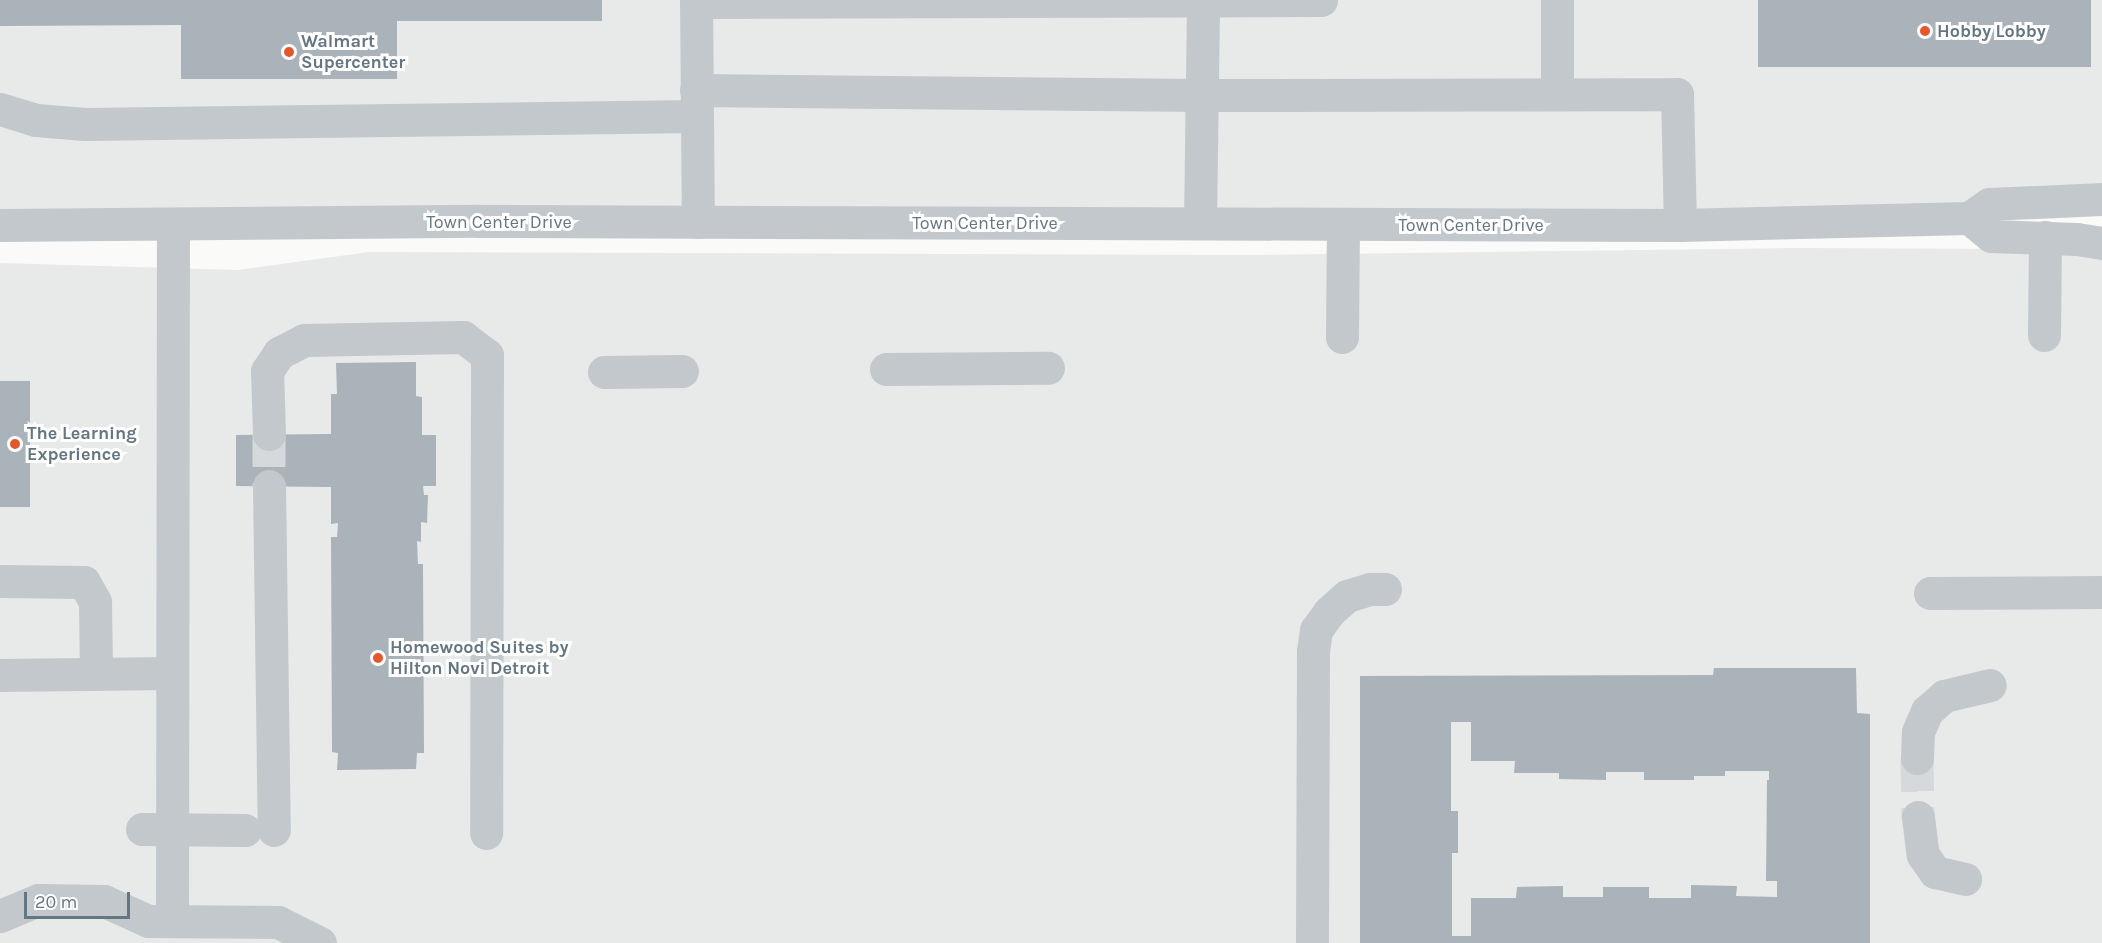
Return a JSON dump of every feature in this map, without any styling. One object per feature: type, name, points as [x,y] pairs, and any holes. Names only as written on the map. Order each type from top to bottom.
[{"type":"street","points":[[698,222],[697,1],[1321,0]]},
{"type":"street","points":[[1557,0],[1557,94]]},
{"type":"street","points":[[1200,223],[1203,1]]},
{"type":"street","points":[[0,109],[36,120],[85,124],[696,103],[1202,95],[1677,94],[1680,225]]},
{"type":"street","name":"Town Center Drive","points":[[0,225],[698,222],[1680,225],[1969,218],[1989,204],[2102,199]]},
{"type":"street","points":[[1969,218],[1991,236],[2045,237],[2102,243]]},
{"type":"street","points":[[172,921],[157,829],[172,672],[173,225]]},
{"type":"street","points":[[1342,338],[1343,225]]},
{"type":"street","points":[[2044,335],[2045,237]]},
{"type":"street","points":[[269,434],[267,371],[279,353],[304,339],[463,337],[487,355],[486,833]]},
{"type":"street","points":[[886,369],[1048,368]]},
{"type":"street","points":[[604,372],[682,371]]},
{"type":"street","points":[[157,829],[259,830],[269,486]]},
{"type":"street","points":[[0,581],[84,582],[95,602],[96,674]]},
{"type":"street","points":[[1312,943],[1313,651],[1316,630],[1329,612],[1347,596],[1370,589],[1385,589]]},
{"type":"street","points":[[1930,593],[2102,592]]},
{"type":"street","points":[[0,675],[172,672]]},
{"type":"street","points":[[1917,758],[1918,732],[1927,711],[1944,696],[1990,685]]},
{"type":"street","points":[[1918,817],[1923,855],[1935,872],[1965,879]]},
{"type":"street","points":[[0,916],[38,900],[104,901],[148,921],[278,922],[320,943]]},
{"type":"shaded area","points":[[0,0],[2102,0],[2102,216],[0,216]]},
{"type":"shaded area","points":[[1794,248],[2027,249],[2102,259],[2102,943],[0,943],[0,263],[238,270],[369,252],[1252,255]]},
{"type":"building","name":"Walmart Supercenter","points":[[0,0],[602,0],[602,21],[397,21],[397,79],[181,79],[181,25],[0,26]]},
{"type":"building","name":"Hobby Lobby","points":[[1758,0],[2091,0],[2091,67],[1758,67]]},
{"type":"building","name":"Homewood Suites by Hilton Novi Detroit","points":[[416,362],[416,396],[422,397],[422,435],[436,435],[436,486],[423,486],[424,495],[428,495],[427,523],[421,522],[421,542],[417,541],[418,564],[423,564],[424,753],[417,753],[416,769],[337,770],[338,753],[332,752],[331,537],[337,537],[338,523],[331,524],[331,487],[236,486],[236,435],[331,434],[331,394],[337,394],[336,363]]},
{"type":"building","name":"The Learning Experience","points":[[0,381],[30,381],[30,507],[0,507]]},
{"type":"building","points":[[1714,668],[1856,668],[1857,713],[1870,714],[1870,943],[1360,943],[1360,676],[1713,675]],"holes":[[[1451,722],[1471,722],[1471,761],[1515,761],[1514,773],[1559,773],[1559,779],[1606,780],[1606,772],[1644,772],[1644,780],[1694,780],[1694,776],[1725,776],[1725,771],[1769,771],[1766,881],[1777,881],[1777,897],[1736,896],[1737,886],[1691,885],[1691,898],[1649,898],[1649,887],[1603,887],[1603,897],[1563,897],[1563,886],[1517,887],[1516,898],[1471,898],[1471,936],[1452,936],[1452,853],[1458,853],[1458,811],[1451,811]]]},
{"type":"tunnel","points":[[269,434],[269,486]]},
{"type":"tunnel","points":[[1917,758],[1918,817]]},
{"type":"place","name":"Hobby Lobby","points":[[1925,31]]},
{"type":"place","name":"Walmart Supercenter","points":[[289,52]]},
{"type":"place","name":"The Learning Experience","points":[[15,444]]},
{"type":"place","name":"Homewood Suites by Hilton Novi Detroit","points":[[378,658]]}]
